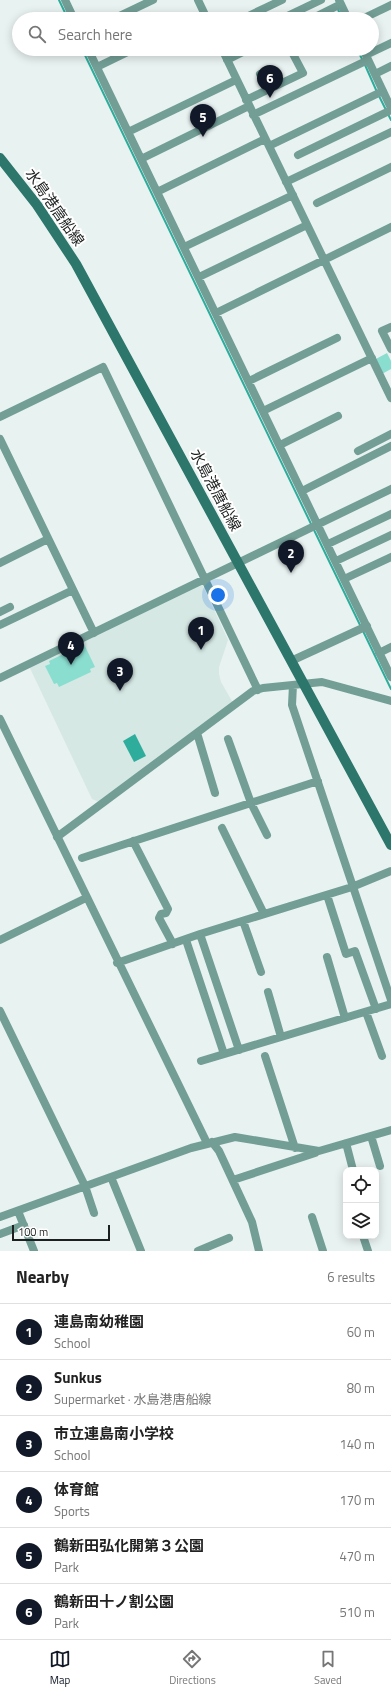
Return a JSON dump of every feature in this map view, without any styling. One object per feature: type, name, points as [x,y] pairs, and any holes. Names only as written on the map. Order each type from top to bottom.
[{"type":"main road","name":"水島港唐船線","points":[[0,158],[45,217],[76,264],[391,845]]},
{"type":"street","points":[[65,0],[71,12]]},
{"type":"street","points":[[128,12],[153,0]]},
{"type":"street","points":[[257,12],[282,0]]},
{"type":"street","points":[[296,12],[321,0]]},
{"type":"street","points":[[200,1],[204,12]]},
{"type":"street","points":[[324,12],[339,4]]},
{"type":"street","points":[[376,12],[391,5]]},
{"type":"street","points":[[379,49],[391,43]]},
{"type":"street","points":[[92,56],[302,491],[315,526],[328,544],[364,628],[379,652],[391,677]]},
{"type":"street","points":[[97,67],[120,56]]},
{"type":"street","points":[[225,56],[391,398]]},
{"type":"street","points":[[227,60],[235,56]]},
{"type":"street","points":[[142,159],[248,103],[268,90],[303,73],[294,56]]},
{"type":"street","points":[[254,115],[365,57],[375,74],[380,92],[389,108],[298,156]]},
{"type":"street","points":[[375,74],[391,66]]},
{"type":"street","points":[[260,74],[268,90]]},
{"type":"street","points":[[128,132],[236,80]]},
{"type":"street","points":[[157,192],[380,92]]},
{"type":"street","points":[[286,182],[391,132]]},
{"type":"street","points":[[317,203],[391,167]]},
{"type":"street","points":[[184,247],[293,196]]},
{"type":"street","points":[[199,277],[307,225]]},
{"type":"street","points":[[216,312],[391,227]]},
{"type":"street","points":[[391,327],[382,331],[391,349]]},
{"type":"street","points":[[248,380],[337,338]]},
{"type":"street","points":[[263,411],[372,358]]},
{"type":"street","points":[[0,417],[103,367],[258,690]]},
{"type":"street","points":[[280,445],[338,416]]},
{"type":"street","points":[[358,451],[391,434]]},
{"type":"street","points":[[0,438],[94,633]]},
{"type":"street","points":[[302,491],[391,446]]},
{"type":"street","points":[[0,678],[391,489]]},
{"type":"street","points":[[328,544],[391,514]]},
{"type":"street","points":[[336,561],[391,536]]},
{"type":"street","points":[[0,563],[48,539]]},
{"type":"street","points":[[344,579],[391,557]]},
{"type":"street","points":[[0,625],[73,590]]},
{"type":"street","points":[[0,612],[10,607]]},
{"type":"street","points":[[291,661],[364,628]]},
{"type":"street","points":[[379,652],[391,647]]},
{"type":"street","points":[[57,837],[253,691],[313,682],[333,684],[391,701]]},
{"type":"street","points":[[293,685],[292,705],[391,1000]]},
{"type":"street","points":[[0,719],[117,963],[209,1142],[219,1151],[252,1222],[259,1251]]},
{"type":"street","points":[[197,733],[216,793]]},
{"type":"street","points":[[228,739],[251,803],[267,835]]},
{"type":"street","points":[[82,858],[318,781]]},
{"type":"street","points":[[222,828],[264,914]]},
{"type":"street","points":[[134,841],[168,909],[166,912],[161,914],[159,918],[173,944]]},
{"type":"street","points":[[117,963],[200,934],[352,887],[391,871]]},
{"type":"street","points":[[327,895],[346,954],[355,951],[376,1009]]},
{"type":"street","points":[[0,940],[86,898]]},
{"type":"street","points":[[243,921],[261,972]]},
{"type":"street","points":[[200,934],[239,1050]]},
{"type":"street","points":[[186,940],[224,1054]]},
{"type":"street","points":[[327,957],[345,1018]]},
{"type":"street","points":[[268,992],[281,1037]]},
{"type":"street","points":[[201,1061],[391,1004]]},
{"type":"street","points":[[0,1011],[85,1186],[94,1213]]},
{"type":"street","points":[[366,1012],[382,1056]]},
{"type":"street","points":[[265,1056],[295,1148]]},
{"type":"street","points":[[233,1180],[319,1151],[391,1130]]},
{"type":"street","points":[[370,1136],[380,1166]]},
{"type":"street","points":[[0,1217],[209,1142],[235,1138],[319,1151]]},
{"type":"street","points":[[346,1143],[352,1167]]},
{"type":"street","points":[[110,1177],[141,1251]]},
{"type":"street","points":[[18,1211],[24,1225],[31,1250]]},
{"type":"street","points":[[312,1217],[323,1251]]},
{"type":"street","points":[[0,1234],[24,1225]]},
{"type":"street","points":[[198,1251],[229,1238]]},
{"type":"street","points":[[364,1239],[368,1251]]},
{"type":"shaded area","points":[[387,353],[391,361],[391,369],[382,374],[374,360]]},
{"type":"shaded area","points":[[202,584],[228,640],[219,667],[219,674],[221,682],[233,703],[99,802],[92,799],[29,666]]},
{"type":"shaded area","points":[[84,644],[95,667],[90,669],[91,672],[59,687],[57,683],[54,684],[45,666],[50,664],[49,661]]},
{"type":"shaded area","points":[[135,734],[146,756],[134,762],[123,741]]},
{"type":"waterway","points":[[59,0],[65,12]]},
{"type":"waterway","points":[[337,7],[339,12]]},
{"type":"waterway","points":[[85,56],[312,526]]},
{"type":"waterway","points":[[360,56],[363,61]]},
{"type":"waterway","points":[[365,65],[377,92]]},
{"type":"waterway","points":[[379,96],[386,110]]},
{"type":"waterway","points":[[388,114],[391,120]]},
{"type":"waterway","points":[[314,530],[361,627]]},
{"type":"waterway","points":[[363,631],[391,689]]},
{"type":"place","name":"鶴新田十ノ割公園","points":[[270,98]]},
{"type":"place","name":"鶴新田弘化開第３公園","points":[[203,137]]},
{"type":"place","name":"Sunkus","points":[[291,573]]},
{"type":"place","name":"連島南幼稚園","points":[[201,650]]},
{"type":"place","name":"体育館","points":[[71,665]]},
{"type":"place","name":"市立連島南小学校","points":[[120,691]]}]
